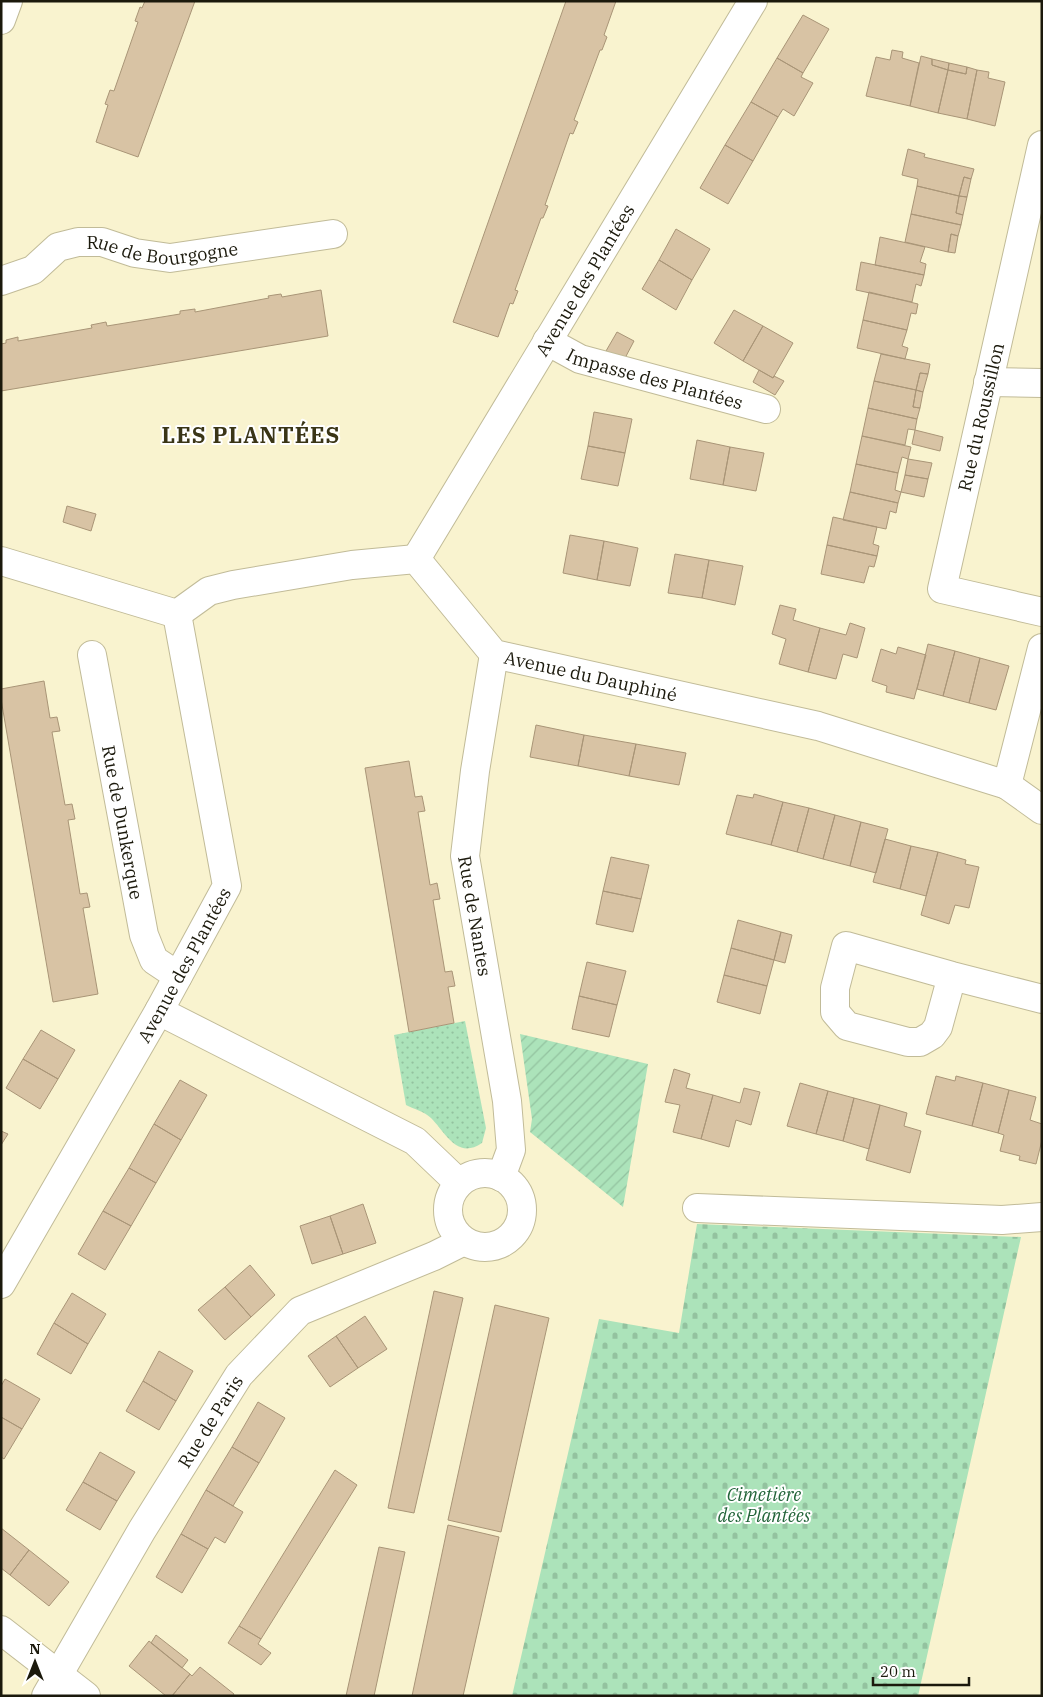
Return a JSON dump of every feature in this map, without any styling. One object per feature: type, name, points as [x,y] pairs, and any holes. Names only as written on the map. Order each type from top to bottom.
[{"type":"street","points":[[1,20],[8,1]]},
{"type":"street","name":"Avenue des Plantées","points":[[416,559],[752,1]]},
{"type":"street","name":"Rue du Roussillon","points":[[1042,145],[942,589],[1042,612]]},
{"type":"street","name":"Rue de Bourgogne","points":[[1,281],[33,270],[58,247],[78,242],[102,242],[135,253],[170,258],[333,234]]},
{"type":"street","name":"Impasse des Plantées","points":[[547,341],[580,359],[766,409]]},
{"type":"street","points":[[988,382],[1042,383]]},
{"type":"street","points":[[1,561],[177,614],[208,592],[233,585],[352,565],[416,559]]},
{"type":"street","name":"Avenue du Dauphiné","points":[[416,559],[494,654],[818,726],[1007,785],[1042,810]]},
{"type":"street","name":"Avenue des Plantées","points":[[5,1270],[159,1011],[226,886],[177,614]]},
{"type":"street","points":[[1007,785],[1042,648]]},
{"type":"street","name":"Rue de Nantes","points":[[494,654],[475,772],[465,856],[507,1100],[511,1150],[502,1177]]},
{"type":"street","name":"Rue de Dunkerque","points":[[92,655],[144,936],[154,960],[178,976]]},
{"type":"street","points":[[952,976],[938,1027],[932,1035],[920,1042],[908,1042],[847,1026],[835,1012],[835,988],[846,946],[1042,999]]},
{"type":"street","points":[[159,1011],[415,1141],[459,1183]]},
{"type":"street","points":[[489,1173],[502,1177],[510,1183],[521,1200],[522,1217],[515,1232],[506,1242],[498,1245],[482,1247],[464,1242],[454,1231],[448,1219],[449,1198],[459,1183],[473,1174],[489,1173]]},
{"type":"street","points":[[697,1208],[1002,1220],[1042,1217]]},
{"type":"street","name":"Rue de Paris","points":[[52,1685],[142,1530],[239,1375],[300,1311],[464,1242]]},
{"type":"street","points":[[1,1630],[52,1685],[86,1696]]},
{"type":"green space","points":[[465,1021],[486,1128],[482,1143],[466,1148],[459,1147],[447,1137],[429,1116],[406,1105],[394,1035]]},
{"type":"green space","points":[[520,1034],[648,1064],[623,1207],[530,1132],[532,1119]]},
{"type":"green space","name":"Cimetière des Plantées","points":[[697,1224],[1021,1237],[918,1696],[512,1696],[599,1319],[679,1333]]},
{"type":"building","points":[[145,1],[195,1],[138,157],[96,142],[108,105],[105,104],[110,90],[114,91],[138,22],[135,21],[140,7],[142,8]]},
{"type":"building","points":[[566,1],[616,1],[604,35],[607,37],[602,50],[600,50],[574,120],[578,122],[573,134],[570,133],[545,205],[548,206],[543,218],[541,218],[515,290],[518,291],[513,304],[510,303],[498,337],[453,322]]},
{"type":"building","points":[[803,15],[829,29],[803,73],[777,58]]},
{"type":"building","points":[[892,50],[903,52],[902,58],[919,63],[910,106],[866,96],[876,57],[890,60]]},
{"type":"building","points":[[921,56],[932,59],[932,65],[948,70],[938,113],[910,106]]},
{"type":"building","points":[[777,58],[803,73],[801,77],[813,83],[794,116],[783,109],[778,117],[751,102]]},
{"type":"building","points":[[932,59],[949,63],[948,70],[932,65]]},
{"type":"building","points":[[949,63],[967,67],[966,74],[948,70]]},
{"type":"building","points":[[967,67],[977,70],[967,119],[938,113],[948,70],[966,74]]},
{"type":"building","points":[[977,70],[989,72],[988,78],[1005,82],[995,126],[967,119]]},
{"type":"building","points":[[751,102],[778,117],[753,161],[725,145]]},
{"type":"building","points":[[725,145],[753,161],[728,204],[700,188]]},
{"type":"building","points":[[908,149],[925,154],[924,157],[974,169],[971,179],[964,177],[959,196],[917,186],[918,179],[902,175]]},
{"type":"building","points":[[964,177],[971,179],[967,197],[959,196]]},
{"type":"building","points":[[917,186],[959,196],[956,213],[963,215],[961,225],[911,214]]},
{"type":"building","points":[[959,196],[967,197],[963,215],[956,213]]},
{"type":"building","points":[[911,214],[961,225],[958,236],[951,234],[948,252],[905,242]]},
{"type":"building","points":[[676,229],[710,249],[692,280],[659,260]]},
{"type":"building","points":[[951,234],[958,236],[955,253],[948,252]]},
{"type":"building","points":[[880,237],[925,247],[920,262],[926,264],[924,275],[875,265]]},
{"type":"building","points":[[659,260],[692,280],[676,310],[642,289]]},
{"type":"building","points":[[861,262],[924,275],[921,286],[916,284],[912,302],[856,290]]},
{"type":"building","points":[[321,290],[328,336],[1,391],[1,344],[6,343],[6,340],[18,337],[18,341],[92,328],[91,325],[106,322],[107,326],[180,314],[180,311],[195,309],[195,312],[269,298],[268,296],[281,294],[282,297]]},
{"type":"building","points":[[869,292],[918,304],[916,314],[911,313],[907,330],[863,320]]},
{"type":"building","points":[[734,310],[763,326],[743,361],[714,343]]},
{"type":"building","points":[[863,320],[907,330],[902,346],[908,348],[905,359],[857,348]]},
{"type":"building","points":[[763,326],[793,343],[773,378],[743,361]]},
{"type":"building","points":[[617,332],[634,341],[624,360],[606,351]]},
{"type":"building","points":[[881,354],[930,364],[928,374],[920,373],[916,390],[874,381]]},
{"type":"building","points":[[759,370],[773,378],[774,376],[784,381],[775,395],[753,382]]},
{"type":"building","points":[[920,373],[928,374],[923,392],[916,390]]},
{"type":"building","points":[[874,381],[916,390],[913,407],[920,408],[917,419],[868,408]]},
{"type":"building","points":[[916,390],[923,392],[920,408],[913,407]]},
{"type":"building","points":[[868,408],[917,419],[915,430],[908,429],[905,445],[862,436]]},
{"type":"building","points":[[594,412],[632,419],[625,453],[588,446]]},
{"type":"building","points":[[915,430],[943,437],[940,451],[912,444]]},
{"type":"building","points":[[862,436],[911,447],[908,459],[902,457],[898,473],[856,464]]},
{"type":"building","points":[[697,440],[730,447],[723,485],[690,479]]},
{"type":"building","points":[[588,446],[625,453],[618,486],[581,479]]},
{"type":"building","points":[[730,447],[764,453],[756,491],[723,485]]},
{"type":"building","points":[[908,459],[932,463],[928,479],[905,475]]},
{"type":"building","points":[[856,464],[898,473],[895,490],[901,492],[898,503],[850,492]]},
{"type":"building","points":[[905,475],[928,479],[924,497],[901,492]]},
{"type":"building","points":[[850,492],[898,503],[896,513],[890,511],[886,529],[843,520]]},
{"type":"building","points":[[67,506],[96,514],[91,531],[63,522]]},
{"type":"building","points":[[833,517],[877,527],[873,544],[879,546],[877,556],[827,545]]},
{"type":"building","points":[[570,535],[604,541],[597,580],[563,573]]},
{"type":"building","points":[[604,541],[638,548],[630,586],[597,580]]},
{"type":"building","points":[[827,545],[877,556],[874,567],[869,566],[864,583],[821,574]]},
{"type":"building","points":[[675,554],[709,560],[702,598],[668,593]]},
{"type":"building","points":[[709,560],[743,566],[735,605],[702,598]]},
{"type":"building","points":[[780,605],[796,609],[793,620],[820,628],[808,672],[779,664],[786,639],[772,634]]},
{"type":"building","points":[[850,623],[865,628],[857,658],[843,654],[836,679],[808,672],[820,628],[846,635]]},
{"type":"building","points":[[928,644],[955,651],[943,696],[917,689]]},
{"type":"building","points":[[898,647],[926,655],[914,699],[886,692],[887,686],[872,681],[881,649],[896,654]]},
{"type":"building","points":[[955,651],[980,658],[969,703],[943,696]]},
{"type":"building","points":[[980,658],[1009,666],[996,710],[969,703]]},
{"type":"building","points":[[44,681],[50,718],[57,717],[60,731],[52,732],[65,805],[72,804],[75,819],[68,820],[80,894],[87,893],[90,907],[83,908],[98,994],[53,1002],[1,699],[1,689]]},
{"type":"building","points":[[536,725],[584,735],[578,766],[530,757]]},
{"type":"building","points":[[584,735],[636,744],[629,776],[578,766]]},
{"type":"building","points":[[636,744],[686,753],[679,785],[629,776]]},
{"type":"building","points":[[409,761],[415,797],[422,796],[425,811],[418,812],[430,885],[437,883],[440,899],[433,900],[445,972],[452,971],[455,986],[448,987],[454,1023],[409,1032],[365,768]]},
{"type":"building","points":[[754,794],[783,802],[771,845],[726,834],[737,795],[753,798]]},
{"type":"building","points":[[783,802],[809,808],[797,852],[771,845]]},
{"type":"building","points":[[809,808],[835,815],[823,859],[797,852]]},
{"type":"building","points":[[835,815],[861,822],[850,866],[823,859]]},
{"type":"building","points":[[861,822],[888,829],[876,873],[850,866]]},
{"type":"building","points":[[885,839],[911,846],[900,889],[873,882]]},
{"type":"building","points":[[911,846],[938,852],[926,896],[900,889]]},
{"type":"building","points":[[938,852],[966,860],[965,864],[979,867],[969,908],[955,905],[949,924],[921,915]]},
{"type":"building","points":[[611,857],[649,865],[641,899],[603,891]]},
{"type":"building","points":[[603,891],[641,899],[633,932],[596,924]]},
{"type":"building","points":[[738,920],[781,932],[774,960],[731,948]]},
{"type":"building","points":[[781,932],[792,935],[785,963],[774,960]]},
{"type":"building","points":[[731,948],[774,960],[767,986],[724,975]]},
{"type":"building","points":[[587,962],[626,971],[617,1005],[579,996]]},
{"type":"building","points":[[724,975],[767,986],[760,1014],[717,1002]]},
{"type":"building","points":[[579,996],[617,1005],[609,1037],[572,1029]]},
{"type":"building","points":[[41,1030],[75,1050],[58,1079],[23,1059]]},
{"type":"building","points":[[23,1059],[58,1079],[40,1109],[6,1088]]},
{"type":"building","points":[[674,1069],[690,1074],[686,1088],[713,1095],[701,1139],[673,1132],[680,1105],[665,1102]]},
{"type":"building","points":[[936,1076],[955,1081],[956,1076],[983,1083],[972,1126],[926,1114]]},
{"type":"building","points":[[180,1080],[207,1095],[181,1140],[154,1124]]},
{"type":"building","points":[[800,1083],[828,1091],[816,1134],[787,1126]]},
{"type":"building","points":[[983,1083],[1009,1090],[998,1133],[972,1126]]},
{"type":"building","points":[[744,1088],[760,1092],[751,1125],[736,1120],[729,1147],[701,1139],[713,1095],[740,1103]]},
{"type":"building","points":[[1009,1090],[1036,1097],[1030,1120],[1042,1124],[1042,1140],[1036,1164],[1019,1160],[1020,1156],[1000,1151],[1004,1135],[998,1133]]},
{"type":"building","points":[[828,1091],[854,1098],[843,1141],[816,1134]]},
{"type":"building","points":[[854,1098],[880,1105],[869,1149],[843,1141]]},
{"type":"building","points":[[880,1105],[907,1113],[904,1126],[921,1131],[910,1173],[866,1160]]},
{"type":"building","points":[[154,1124],[181,1140],[156,1183],[129,1168]]},
{"type":"building","points":[[1,1131],[8,1134],[1,1145]]},
{"type":"building","points":[[129,1168],[156,1183],[131,1226],[103,1211]]},
{"type":"building","points":[[363,1204],[376,1243],[343,1254],[330,1216]]},
{"type":"building","points":[[103,1211],[131,1226],[105,1270],[78,1254]]},
{"type":"building","points":[[330,1216],[343,1254],[312,1264],[300,1226]]},
{"type":"building","points":[[250,1265],[275,1295],[251,1317],[225,1287]]},
{"type":"building","points":[[225,1287],[251,1317],[225,1340],[198,1310]]},
{"type":"building","points":[[434,1291],[463,1298],[414,1513],[388,1508]]},
{"type":"building","points":[[72,1293],[106,1314],[88,1344],[54,1323]]},
{"type":"building","points":[[495,1305],[549,1318],[501,1532],[448,1520]]},
{"type":"building","points":[[365,1316],[387,1349],[358,1368],[336,1336]]},
{"type":"building","points":[[54,1323],[88,1344],[71,1374],[37,1354]]},
{"type":"building","points":[[336,1336],[358,1368],[330,1387],[308,1356]]},
{"type":"building","points":[[159,1351],[193,1371],[176,1401],[143,1381]]},
{"type":"building","points":[[5,1379],[40,1399],[22,1429],[1,1417],[1,1386]]},
{"type":"building","points":[[143,1381],[176,1401],[159,1430],[126,1411]]},
{"type":"building","points":[[258,1402],[285,1418],[259,1463],[232,1447]]},
{"type":"building","points":[[1,1417],[22,1429],[4,1459],[1,1457]]},
{"type":"building","points":[[232,1447],[259,1463],[233,1506],[206,1490]]},
{"type":"building","points":[[100,1452],[135,1472],[117,1501],[83,1482]]},
{"type":"building","points":[[335,1470],[357,1485],[261,1639],[239,1626]]},
{"type":"building","points":[[83,1482],[117,1501],[100,1530],[66,1510]]},
{"type":"building","points":[[206,1490],[243,1512],[225,1543],[215,1537],[208,1549],[181,1534]]},
{"type":"building","points":[[448,1525],[499,1537],[463,1696],[412,1696]]},
{"type":"building","points":[[1,1528],[29,1550],[10,1575],[1,1568]]},
{"type":"building","points":[[181,1534],[208,1549],[182,1593],[156,1577]]},
{"type":"building","points":[[379,1547],[405,1552],[374,1696],[346,1696]]},
{"type":"building","points":[[29,1550],[69,1582],[49,1606],[10,1575]]},
{"type":"building","points":[[239,1626],[261,1639],[258,1644],[271,1653],[261,1665],[228,1643]]},
{"type":"building","points":[[156,1635],[188,1660],[182,1668],[151,1643]]},
{"type":"building","points":[[149,1641],[190,1674],[172,1696],[166,1696],[129,1666]]},
{"type":"building","points":[[200,1667],[234,1694],[233,1696],[172,1696],[190,1674],[192,1676]]},
{"type":"district","name":"LES PLANTÉES","points":[[251,434]]}]
